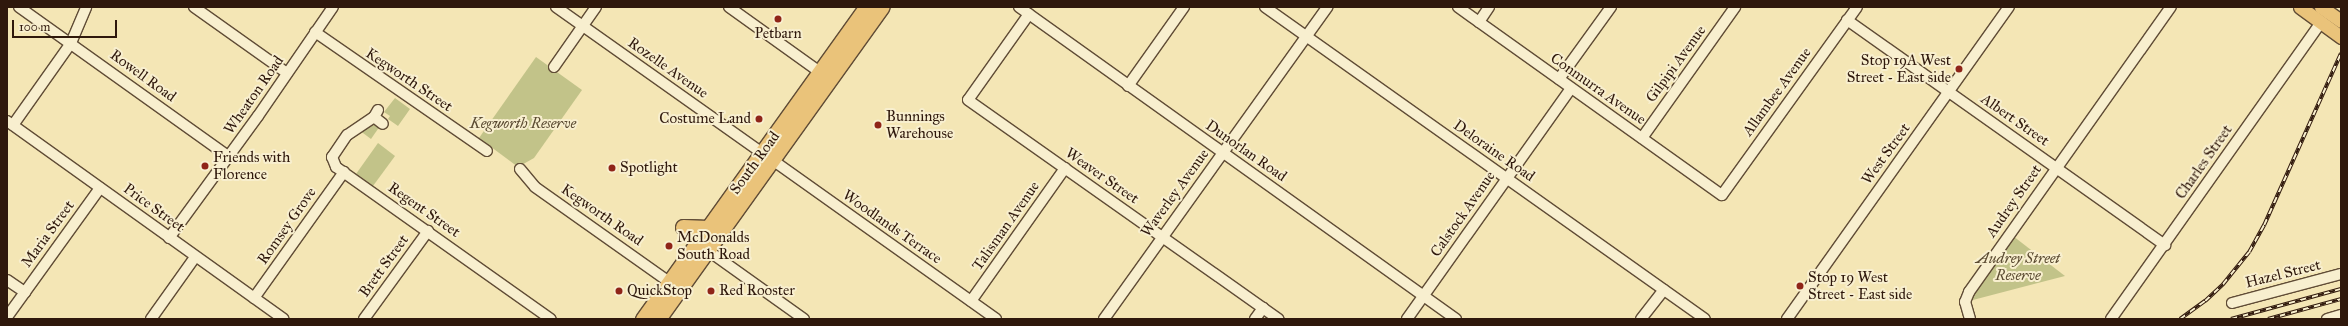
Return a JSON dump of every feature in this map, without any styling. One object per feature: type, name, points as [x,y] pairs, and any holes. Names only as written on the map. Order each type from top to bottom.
[{"type":"highway","name":"South Road","points":[[824,75],[832,56],[866,7]]},
{"type":"highway","name":"South Road","points":[[658,319],[702,246],[824,75],[881,7]]},
{"type":"highway","name":"South Road","points":[[643,319],[669,282],[702,246],[708,228],[767,156]]},
{"type":"highway","points":[[683,227],[708,228]]},
{"type":"main road","points":[[2300,7],[2341,36]]},
{"type":"main road","points":[[2321,7],[2341,21]]},
{"type":"street","name":"Rowell Road","points":[[20,7],[229,157]]},
{"type":"street","points":[[10,123],[71,43],[86,7]]},
{"type":"street","points":[[194,7],[287,73]]},
{"type":"street","name":"Wheaton Road","points":[[169,238],[229,157],[333,7]]},
{"type":"street","name":"Rozelle Avenue","points":[[556,7],[767,156]]},
{"type":"street","points":[[554,67],[596,7]]},
{"type":"street","points":[[729,7],[824,75]]},
{"type":"street","name":"Dunorlan Road","points":[[1019,7],[1456,319]]},
{"type":"street","points":[[1128,86],[1184,7]]},
{"type":"street","name":"Deloraine Road","points":[[1265,7],[1705,319]]},
{"type":"street","name":"Waverley Avenue","points":[[1104,319],[1161,237],[1327,7]]},
{"type":"street","name":"Conmurra Avenue","points":[[1458,7],[1722,195]]},
{"type":"street","points":[[1479,22],[1489,7]]},
{"type":"street","points":[[1559,79],[1611,7]]},
{"type":"street","name":"Gilpipi Avenue","points":[[1642,138],[1735,7]]},
{"type":"street","name":"Allambee Avenue","points":[[1722,195],[1857,7]]},
{"type":"street","name":"West Street","points":[[1787,319],[2009,7]]},
{"type":"street","name":"Audrey Street","points":[[1970,319],[1965,302],[1969,292],[2056,167],[2171,7]]},
{"type":"street","name":"Weaver Street","points":[[1029,14],[968,100],[1278,319]]},
{"type":"street","name":"Albert Street","points":[[1847,20],[2165,245]]},
{"type":"street","name":"Charles Street","points":[[2111,319],[2165,245],[2321,22]]},
{"type":"street","name":"Kegworth Street","points":[[315,32],[487,151]]},
{"type":"street","points":[[802,59],[819,60],[832,56]]},
{"type":"street","name":"Calstock Avenue","points":[[1407,319],[1571,88]]},
{"type":"street","name":"Regent Street","points":[[383,124],[376,114],[347,135],[335,152],[333,162],[344,172],[551,319]]},
{"type":"street","name":"Price Street","points":[[10,123],[195,257],[284,319]]},
{"type":"street","name":"Woodlands Terrace","points":[[767,156],[996,319]]},
{"type":"street","name":"Talisman Avenue","points":[[971,301],[1065,168]]},
{"type":"street","name":"Kegworth Road","points":[[520,169],[535,187],[669,282]]},
{"type":"street","name":"Romsey Grove","points":[[254,298],[344,172]]},
{"type":"street","name":"Maria Street","points":[[7,317],[100,188]]},
{"type":"street","name":"Brett Street","points":[[364,319],[428,231]]},
{"type":"street","points":[[702,246],[804,319]]},
{"type":"street","points":[[151,319],[195,257]]},
{"type":"street","name":"Hazel Street","points":[[2232,303],[2341,274]]},
{"type":"street","points":[[7,280],[25,292]]},
{"type":"street","points":[[1641,319],[1664,290]]},
{"type":"street","points":[[1255,319],[1263,308]]},
{"type":"street","points":[[2327,319],[2341,315]]},
{"type":"green space","name":"Kegworth Reserve","points":[[536,57],[582,90],[534,158],[518,167],[479,138]]},
{"type":"green space","points":[[395,98],[410,109],[398,126],[388,119],[390,116],[384,112]]},
{"type":"green space","points":[[373,121],[380,126],[371,139],[359,130]]},
{"type":"green space","points":[[378,143],[395,156],[373,186],[356,174]]},
{"type":"green space","name":"Audrey Street Reserve","points":[[2013,236],[2065,276],[1969,301]]},
{"type":"railway","points":[[2180,319],[2205,301],[2223,284],[2249,252],[2264,225],[2341,53]]},
{"type":"railway","points":[[2231,319],[2341,289]]},
{"type":"railway","points":[[2268,319],[2341,299]]},
{"type":"place","name":"Petbarn","points":[[778,19]]},
{"type":"place","name":"Stop 19A West Street - East side","points":[[1959,69]]},
{"type":"place","name":"Costume Land","points":[[759,119]]},
{"type":"place","name":"Bunnings Warehouse","points":[[878,125]]},
{"type":"place","name":"Friends with Florence","points":[[205,166]]},
{"type":"place","name":"Spotlight","points":[[612,168]]},
{"type":"place","name":"McDonalds South Road","points":[[669,246]]},
{"type":"place","name":"Stop 19 West Street - East side","points":[[1800,286]]},
{"type":"place","name":"QuickStop","points":[[619,291]]},
{"type":"place","name":"Red Rooster","points":[[711,291]]}]
